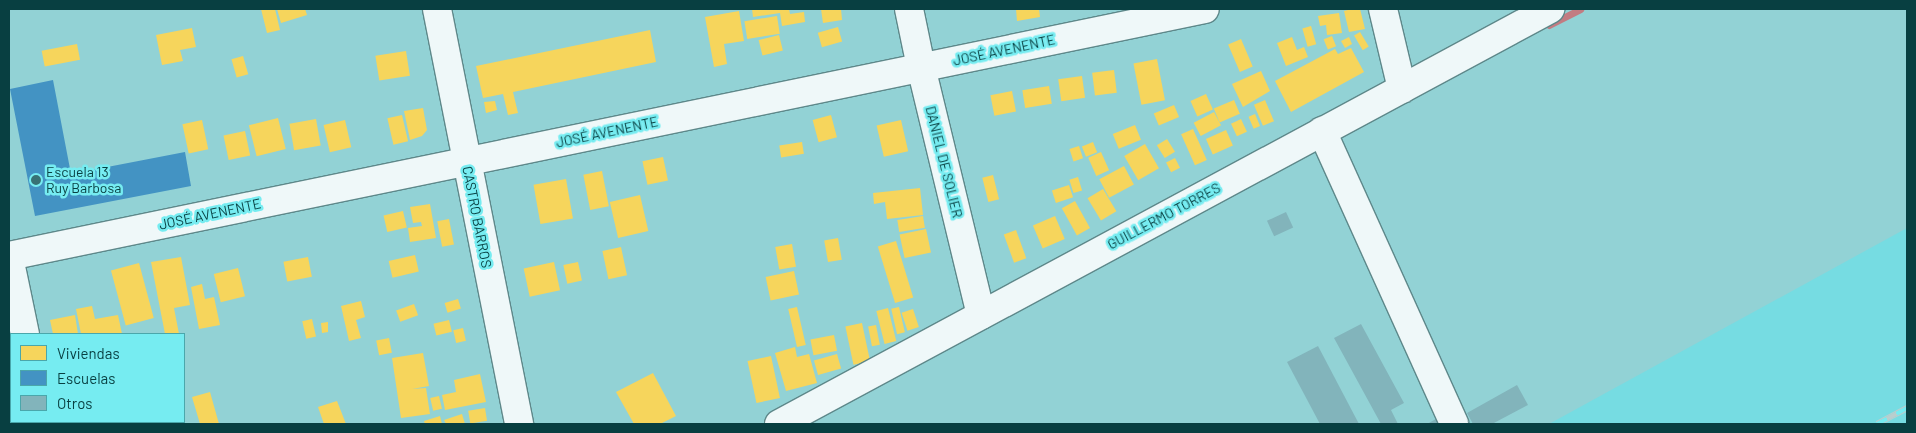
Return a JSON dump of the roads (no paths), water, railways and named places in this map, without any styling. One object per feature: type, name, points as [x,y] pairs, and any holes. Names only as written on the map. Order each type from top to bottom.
[{"type":"street","name":"CASTRO BARROS","points":[[437,9],[519,424]]},
{"type":"street","name":"DANIEL DE SOLIER","points":[[909,9],[921,68],[981,315]]},
{"type":"street","name":"JOSÉ AVENENTE","points":[[9,256],[1205,9]]},
{"type":"street","points":[[1383,9],[1402,89]]},
{"type":"street","name":"GUILLERMO TORRES","points":[[779,424],[1550,9]]},
{"type":"street","points":[[1322,132],[1454,424]]},
{"type":"street","points":[[9,256],[25,333]]},
{"type":"waterway","points":[[1549,25],[1580,9]]},
{"type":"railway","points":[[1877,424],[1907,408]]},
{"type":"place","name":"Escuela 13 Ruy Barbosa","points":[[36,180]]}]
